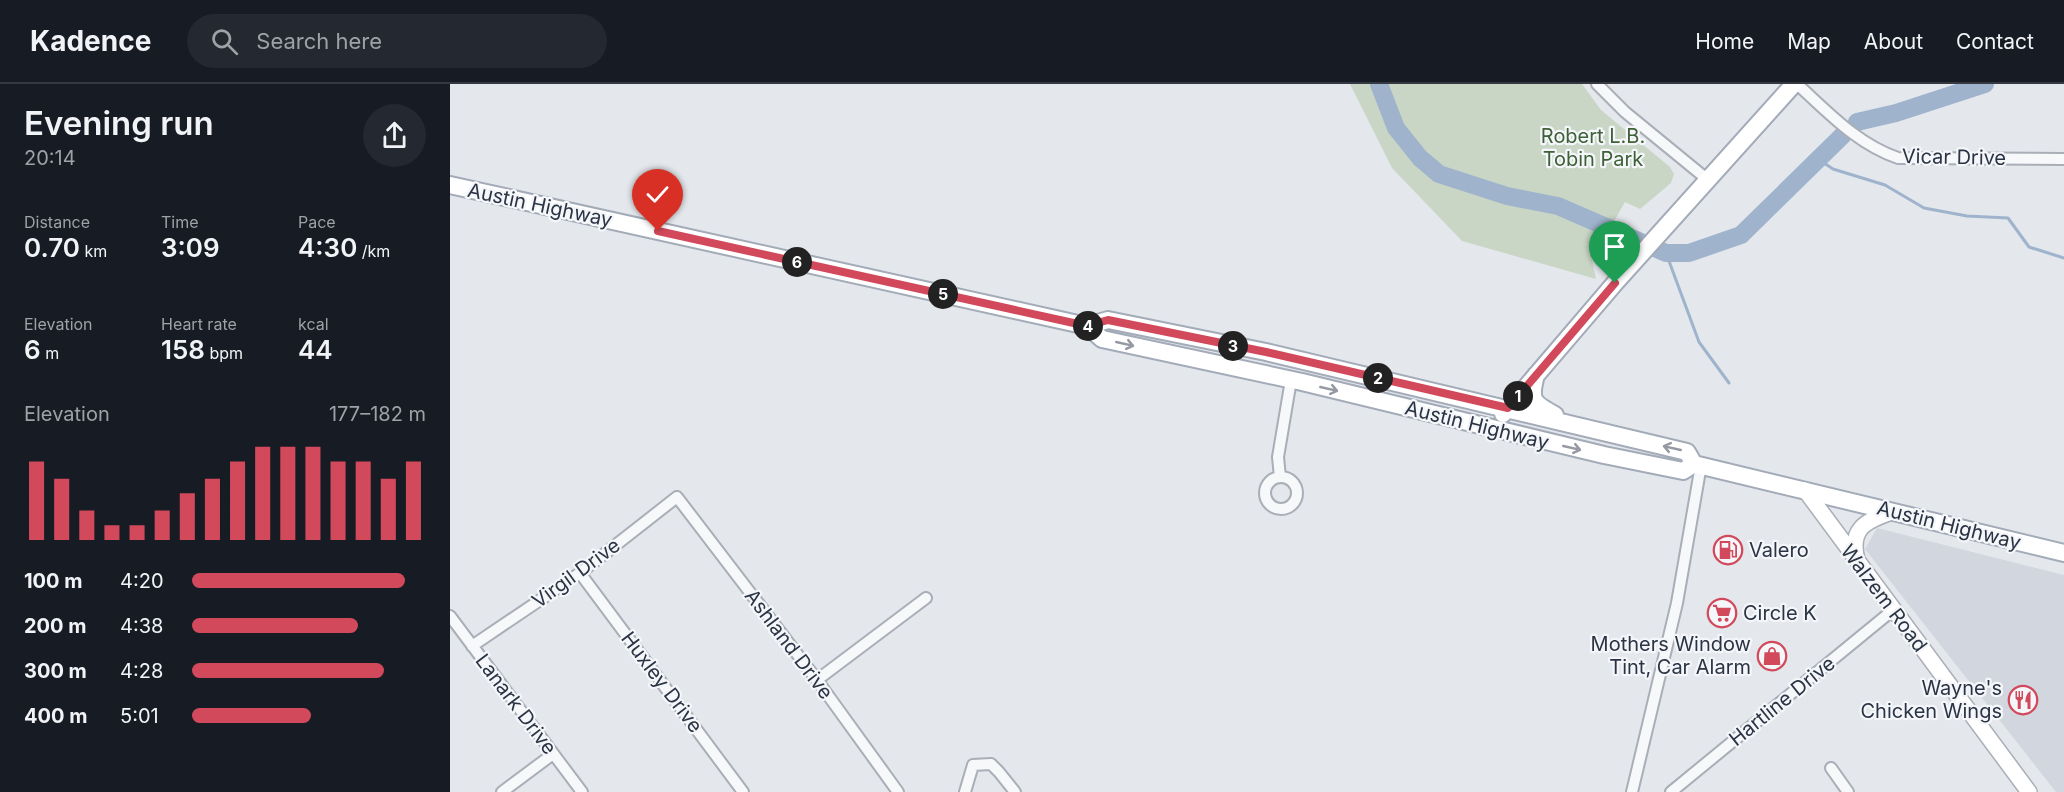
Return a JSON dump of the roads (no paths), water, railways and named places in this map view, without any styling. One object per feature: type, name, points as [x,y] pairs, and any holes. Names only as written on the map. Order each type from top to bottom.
[{"type":"main road","points":[[1492,428],[1673,216],[1796,84]]},
{"type":"main road","name":"Austin Highway","points":[[450,185],[1087,326],[1108,320],[1266,352],[1687,452],[1698,465]]},
{"type":"main road","name":"Austin Highway","points":[[1087,326],[1102,339],[1291,380],[1604,455],[1683,471],[1698,465],[2064,553]]},
{"type":"main road","points":[[1536,374],[1532,391],[1533,400],[1568,423]]},
{"type":"main road","name":"Walzem Road","points":[[1805,490],[2029,792]]},
{"type":"main road","points":[[1858,563],[1855,543],[1859,529],[1867,521],[1892,512]]},
{"type":"street","points":[[1597,84],[1624,111],[1708,180]]},
{"type":"street","name":"Vicar Drive","points":[[1796,84],[1863,142],[1898,158],[2064,159]]},
{"type":"street","points":[[1280,477],[1278,457],[1291,380]]},
{"type":"street","points":[[1632,792],[1677,603],[1698,465]]},
{"type":"street","name":"Virgil Drive","points":[[472,646],[580,573],[677,497]]},
{"type":"street","name":"Ashland Drive","points":[[677,497],[898,792]]},
{"type":"street","name":"Huxley Drive","points":[[580,573],[743,792]]},
{"type":"street","points":[[816,680],[926,598]]},
{"type":"street","name":"Hartline Drive","points":[[1671,792],[1893,610]]},
{"type":"street","name":"Lanark Drive","points":[[450,616],[582,792]]},
{"type":"street","points":[[502,792],[553,754]]},
{"type":"street","points":[[965,792],[973,765],[991,764],[1015,792]]},
{"type":"street","points":[[1831,768],[1848,792]]},
{"type":"waterway","points":[[1379,84],[1396,128],[1420,158],[1439,174],[1507,196],[1558,206],[1666,253],[1689,253],[1741,235],[1843,135]]},
{"type":"waterway","points":[[1857,122],[1896,113],[1985,84]]},
{"type":"waterway","points":[[1818,159],[1833,169],[1885,185],[1924,208],[1967,216],[2008,218],[2029,247],[2064,258]]},
{"type":"waterway","points":[[1666,253],[1699,342],[1729,383]]},
{"type":"place","name":"Valero","points":[[1728,550]]},
{"type":"place","name":"Circle K","points":[[1722,613]]},
{"type":"place","name":"Mothers Window Tint, Car Alarm","points":[[1772,656]]},
{"type":"place","name":"Wayne's Chicken Wings","points":[[2023,700]]},
{"type":"park label","name":"Robert L.B. Tobin Park","points":[[1593,148]]}]
